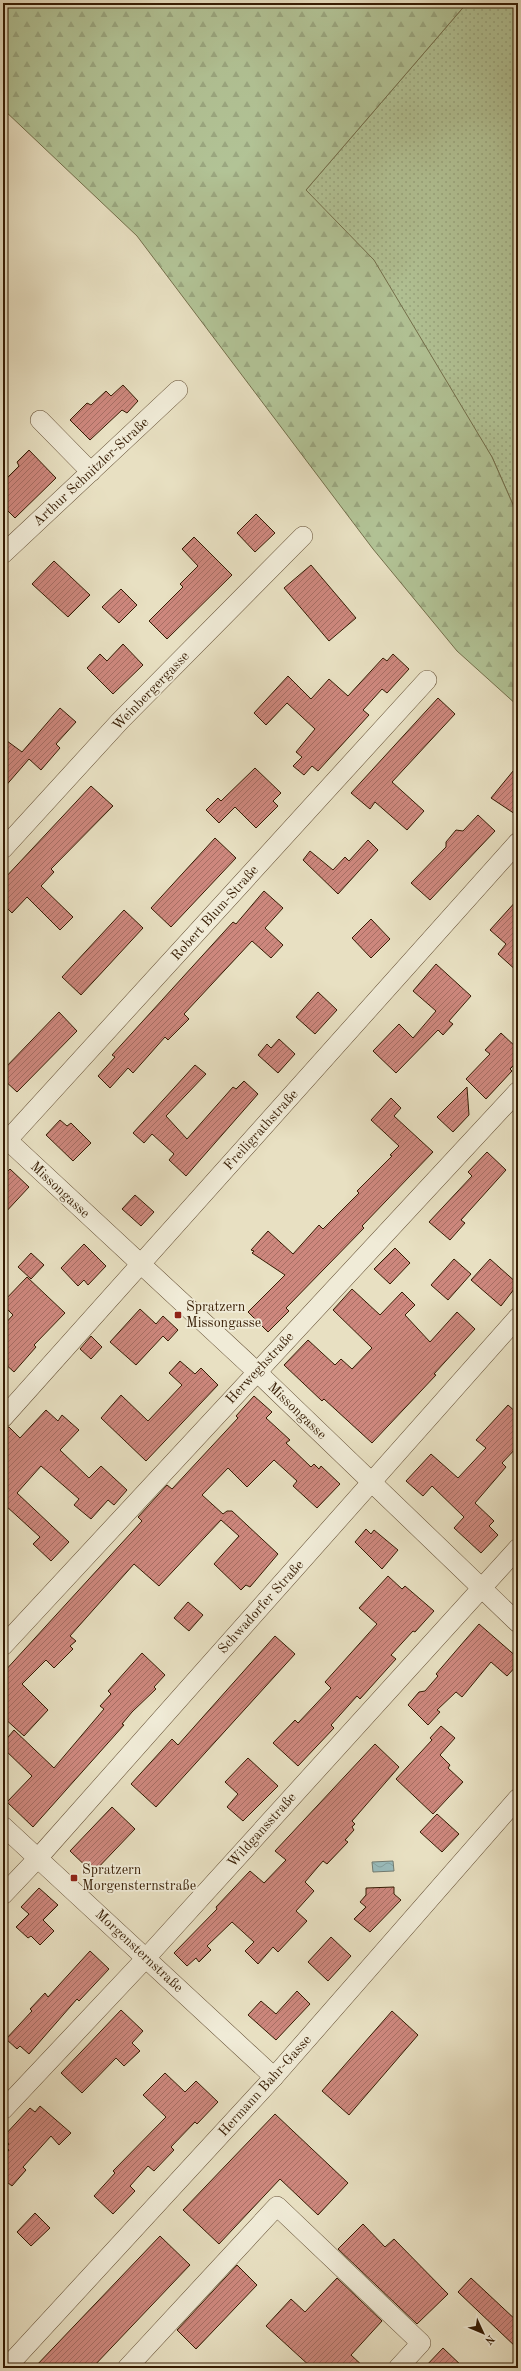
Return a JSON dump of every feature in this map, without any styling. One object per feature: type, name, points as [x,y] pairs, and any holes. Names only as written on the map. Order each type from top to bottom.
[{"type":"street","name":"Arthur Schnitzler-Straße","points":[[3,554],[178,390]]},
{"type":"street","points":[[40,420],[91,472]]},
{"type":"street","name":"Weinbergergasse","points":[[3,849],[120,721],[302,536]]},
{"type":"street","name":"Robert Blum-Straße","points":[[5,1141],[427,680]]},
{"type":"street","name":"Freiligrathstraße","points":[[3,1418],[518,842]]},
{"type":"street","name":"Herweghstraße","points":[[3,1646],[518,1091]]},
{"type":"street","name":"Missongasse","points":[[5,1141],[256,1372],[518,1624]]},
{"type":"street","name":"Schwadorfer Straße","points":[[3,1895],[38,1858],[518,1317]]},
{"type":"street","name":"Wildgansstraße","points":[[3,2110],[146,1958],[483,1589],[518,1548]]},
{"type":"street","name":"Hermann Bahr-Gasse","points":[[6,2368],[274,2077],[518,1798]]},
{"type":"street","name":"Morgensternstraße","points":[[3,1826],[274,2077]]},
{"type":"street","points":[[126,2368],[277,2206],[422,2343],[398,2368]]},
{"type":"green space","points":[[3,3],[467,3],[306,190],[374,260],[492,457],[518,516],[518,706],[457,651],[373,549],[137,236],[3,109]]},
{"type":"green space","points":[[467,3],[518,3],[518,516],[492,457],[306,190]]},
{"type":"water","points":[[393,1861],[394,1871],[373,1872],[372,1862]]},
{"type":"building","points":[[123,385],[138,401],[127,413],[122,410],[90,440],[70,420],[87,403],[91,405],[106,391],[111,396]]},
{"type":"building","points":[[29,450],[56,478],[15,518],[3,506],[3,482],[19,466],[17,462]]},
{"type":"building","points":[[256,514],[275,533],[255,552],[237,533]]},
{"type":"building","points":[[194,537],[232,575],[167,639],[149,621],[183,587],[180,584],[198,566],[182,549]]},
{"type":"building","points":[[54,561],[90,595],[68,617],[32,584]]},
{"type":"building","points":[[311,565],[356,618],[329,641],[284,588]]},
{"type":"building","points":[[121,589],[137,605],[119,623],[102,607]]},
{"type":"building","points":[[123,644],[143,665],[113,694],[87,668],[100,654],[107,661]]},
{"type":"building","points":[[393,654],[409,669],[387,693],[382,689],[363,710],[369,715],[318,771],[312,766],[304,775],[293,766],[302,757],[296,752],[315,729],[287,703],[266,725],[254,713],[288,676],[311,699],[329,679],[348,696],[383,658],[387,661]]},
{"type":"building","points":[[438,698],[455,714],[392,782],[424,811],[407,830],[375,802],[370,809],[351,793]]},
{"type":"building","points":[[60,708],[76,722],[56,744],[60,748],[41,770],[29,759],[3,789],[3,738],[22,752]]},
{"type":"building","points":[[518,765],[518,816],[491,798]]},
{"type":"building","points":[[255,768],[281,793],[273,801],[278,806],[256,828],[235,807],[219,823],[206,810],[218,798],[221,801]]},
{"type":"building","points":[[91,786],[113,806],[51,869],[54,872],[41,886],[73,917],[60,930],[27,897],[12,913],[3,904],[3,880]]},
{"type":"building","points":[[478,815],[495,831],[430,900],[411,883],[446,847],[446,842],[456,830],[463,831]]},
{"type":"building","points":[[215,838],[236,858],[171,927],[151,908]]},
{"type":"building","points":[[368,840],[378,850],[338,894],[303,860],[310,851],[333,870],[345,857],[349,861]]},
{"type":"building","points":[[264,891],[283,908],[265,928],[283,945],[271,958],[252,941],[184,1014],[189,1019],[168,1040],[165,1037],[133,1073],[128,1068],[110,1088],[98,1076],[115,1057],[112,1055],[233,922],[236,924]]},
{"type":"building","points":[[518,899],[518,972],[498,954],[506,944],[490,930]]},
{"type":"building","points":[[124,910],[143,928],[81,995],[62,977]]},
{"type":"building","points":[[371,919],[390,939],[371,958],[352,938]]},
{"type":"building","points":[[436,964],[471,996],[449,1021],[453,1024],[443,1035],[438,1030],[396,1073],[373,1051],[399,1024],[413,1038],[436,1011],[413,991]]},
{"type":"building","points":[[318,992],[337,1010],[315,1034],[296,1017]]},
{"type":"building","points":[[59,1012],[77,1031],[17,1092],[3,1079],[3,1070]]},
{"type":"building","points":[[501,1033],[518,1049],[518,1061],[510,1069],[512,1071],[486,1099],[466,1079],[490,1054],[485,1050]]},
{"type":"building","points":[[279,1039],[295,1054],[278,1073],[258,1055],[267,1044],[271,1048]]},
{"type":"building","points":[[195,1065],[206,1074],[166,1116],[187,1139],[233,1087],[236,1089],[244,1081],[258,1094],[186,1176],[169,1160],[174,1154],[152,1134],[144,1143],[133,1133]]},
{"type":"building","points":[[467,1087],[469,1115],[453,1132],[437,1117]]},
{"type":"building","points":[[391,1098],[401,1108],[394,1116],[433,1152],[362,1226],[364,1228],[286,1308],[289,1311],[268,1332],[248,1312],[285,1275],[252,1253],[254,1251],[251,1250],[268,1231],[293,1254],[319,1225],[323,1229],[359,1193],[357,1191],[392,1156],[390,1155],[399,1146],[371,1120]]},
{"type":"building","points":[[60,1120],[67,1126],[71,1123],[91,1143],[73,1161],[46,1135]]},
{"type":"building","points":[[487,1152],[506,1170],[461,1220],[465,1223],[450,1240],[429,1222],[472,1176],[468,1172]]},
{"type":"building","points":[[10,1169],[29,1187],[3,1215],[3,1176]]},
{"type":"building","points":[[135,1195],[154,1212],[141,1226],[122,1209]]},
{"type":"building","points":[[84,1244],[106,1266],[88,1285],[84,1280],[78,1286],[61,1268]]},
{"type":"building","points":[[395,1248],[410,1263],[390,1284],[374,1269]]},
{"type":"building","points":[[31,1253],[44,1265],[31,1279],[18,1267]]},
{"type":"building","points":[[454,1259],[471,1274],[448,1300],[431,1285]]},
{"type":"building","points":[[490,1259],[518,1284],[501,1306],[471,1280]]},
{"type":"building","points":[[27,1277],[65,1313],[34,1345],[36,1347],[14,1372],[3,1362],[3,1326],[13,1315],[3,1305],[3,1302]]},
{"type":"building","points":[[352,1289],[380,1315],[402,1292],[415,1305],[405,1315],[430,1342],[457,1312],[475,1329],[434,1374],[436,1375],[372,1443],[324,1399],[322,1401],[284,1365],[308,1340],[335,1365],[341,1359],[352,1369],[372,1348],[333,1310]]},
{"type":"building","points":[[140,1309],[156,1324],[163,1316],[178,1330],[168,1341],[163,1336],[136,1365],[110,1342]]},
{"type":"building","points":[[91,1336],[102,1347],[91,1359],[80,1349]]},
{"type":"building","points":[[180,1361],[195,1374],[201,1368],[218,1385],[146,1461],[101,1418],[121,1395],[148,1421],[182,1385],[169,1373]]},
{"type":"building","points":[[254,1396],[272,1412],[266,1418],[290,1440],[286,1443],[311,1467],[314,1464],[319,1469],[321,1466],[340,1484],[317,1508],[293,1486],[297,1481],[274,1460],[247,1487],[228,1468],[202,1495],[223,1514],[227,1511],[232,1511],[278,1554],[250,1587],[246,1585],[241,1590],[214,1564],[239,1536],[221,1520],[159,1586],[134,1564],[70,1636],[76,1641],[70,1646],[73,1649],[54,1668],[46,1660],[22,1684],[48,1710],[24,1736],[3,1717],[3,1673],[142,1521],[138,1517],[167,1485],[172,1489],[238,1418],[236,1416]]},
{"type":"building","points":[[508,1405],[518,1414],[518,1446],[502,1463],[506,1467],[475,1503],[494,1521],[489,1526],[498,1535],[481,1553],[454,1528],[464,1517],[432,1486],[423,1496],[406,1481],[431,1454],[458,1478],[486,1448],[476,1440]]},
{"type":"building","points":[[46,1410],[58,1421],[62,1415],[79,1430],[60,1450],[89,1478],[101,1466],[127,1490],[114,1505],[108,1500],[91,1519],[74,1505],[79,1499],[41,1466],[17,1493],[69,1542],[51,1561],[33,1544],[40,1537],[6,1506],[3,1510],[3,1429],[9,1427],[20,1438]]},
{"type":"building","points":[[366,1529],[371,1534],[374,1530],[398,1550],[382,1569],[355,1542]]},
{"type":"building","points":[[388,1576],[402,1589],[405,1586],[434,1611],[391,1655],[396,1659],[360,1699],[357,1696],[331,1725],[334,1728],[298,1766],[273,1743],[295,1720],[298,1723],[331,1688],[325,1682],[377,1624],[359,1608]]},
{"type":"building","points":[[188,1602],[203,1615],[189,1631],[174,1618]]},
{"type":"building","points":[[479,1624],[518,1658],[518,1664],[507,1676],[491,1662],[462,1697],[456,1692],[437,1710],[440,1712],[428,1725],[408,1705],[419,1692],[425,1691],[438,1676],[436,1674]]},
{"type":"building","points":[[275,1636],[295,1654],[156,1807],[131,1784],[172,1739],[178,1745]]},
{"type":"building","points":[[142,1653],[165,1675],[154,1687],[156,1689],[132,1712],[122,1724],[124,1725],[33,1827],[7,1802],[32,1776],[3,1748],[3,1743],[14,1730],[54,1768],[104,1709],[100,1706],[111,1694],[108,1691]]},
{"type":"building","points":[[441,1726],[455,1738],[440,1755],[450,1765],[448,1768],[463,1782],[433,1814],[396,1779],[432,1740],[430,1738]]},
{"type":"building","points":[[375,1744],[399,1767],[352,1821],[355,1824],[352,1827],[354,1830],[345,1840],[348,1842],[327,1864],[323,1861],[305,1882],[314,1891],[296,1911],[307,1921],[278,1952],[273,1947],[258,1964],[245,1951],[254,1942],[232,1922],[207,1946],[211,1950],[199,1962],[196,1958],[187,1966],[174,1953],[217,1909],[216,1907],[250,1871],[264,1883],[286,1860],[275,1851]]},
{"type":"building","points":[[248,1758],[278,1786],[243,1821],[227,1807],[238,1794],[225,1782]]},
{"type":"building","points":[[112,1807],[135,1829],[93,1873],[70,1851]]},
{"type":"building","points":[[437,1814],[459,1834],[442,1852],[420,1832]]},
{"type":"building","points":[[394,1887],[394,1894],[401,1900],[370,1932],[354,1919],[366,1907],[360,1902],[366,1895],[366,1888]]},
{"type":"building","points":[[39,1888],[58,1905],[43,1920],[54,1931],[40,1945],[31,1936],[28,1938],[16,1927],[29,1914],[21,1907]]},
{"type":"building","points":[[331,1937],[351,1956],[328,1981],[308,1962]]},
{"type":"building","points":[[90,1951],[109,1969],[79,2001],[77,1999],[29,2054],[20,2046],[17,2049],[6,2039],[32,2011],[30,2009],[45,1993],[48,1997]]},
{"type":"building","points":[[297,1991],[310,2004],[276,2040],[248,2015],[261,2001],[276,2014]]},
{"type":"building","points":[[121,2010],[143,2031],[132,2043],[140,2051],[124,2066],[116,2058],[82,2093],[61,2073]]},
{"type":"building","points":[[392,2011],[418,2035],[349,2115],[322,2091]]},
{"type":"building","points":[[165,2073],[185,2092],[196,2081],[218,2102],[197,2124],[195,2122],[171,2147],[174,2150],[154,2171],[148,2166],[130,2186],[135,2191],[113,2214],[94,2196],[115,2173],[113,2171],[166,2117],[143,2095]]},
{"type":"building","points":[[40,2106],[71,2133],[59,2145],[51,2136],[23,2167],[26,2170],[12,2186],[3,2179],[3,2156],[9,2150],[6,2147],[9,2144],[3,2137],[30,2108],[35,2112]]},
{"type":"building","points":[[275,2114],[348,2183],[318,2215],[280,2179],[219,2244],[183,2210]]},
{"type":"building","points":[[35,2213],[50,2228],[31,2246],[17,2232]]},
{"type":"building","points":[[363,2224],[385,2247],[394,2239],[448,2294],[417,2324],[338,2249]]},
{"type":"building","points":[[160,2236],[190,2265],[92,2368],[34,2368]]},
{"type":"building","points":[[237,2265],[257,2285],[196,2349],[177,2330]]},
{"type":"building","points":[[337,2278],[382,2321],[351,2355],[365,2368],[312,2368],[266,2326],[291,2299],[305,2312]]},
{"type":"building","points":[[471,2278],[518,2322],[518,2349],[458,2292]]},
{"type":"building","points":[[443,2348],[464,2368],[424,2368]]},
{"type":"place","name":"Spratzern Missongasse","points":[[178,1315]]},
{"type":"place","name":"Spratzern Morgensternstraße","points":[[74,1878]]}]
